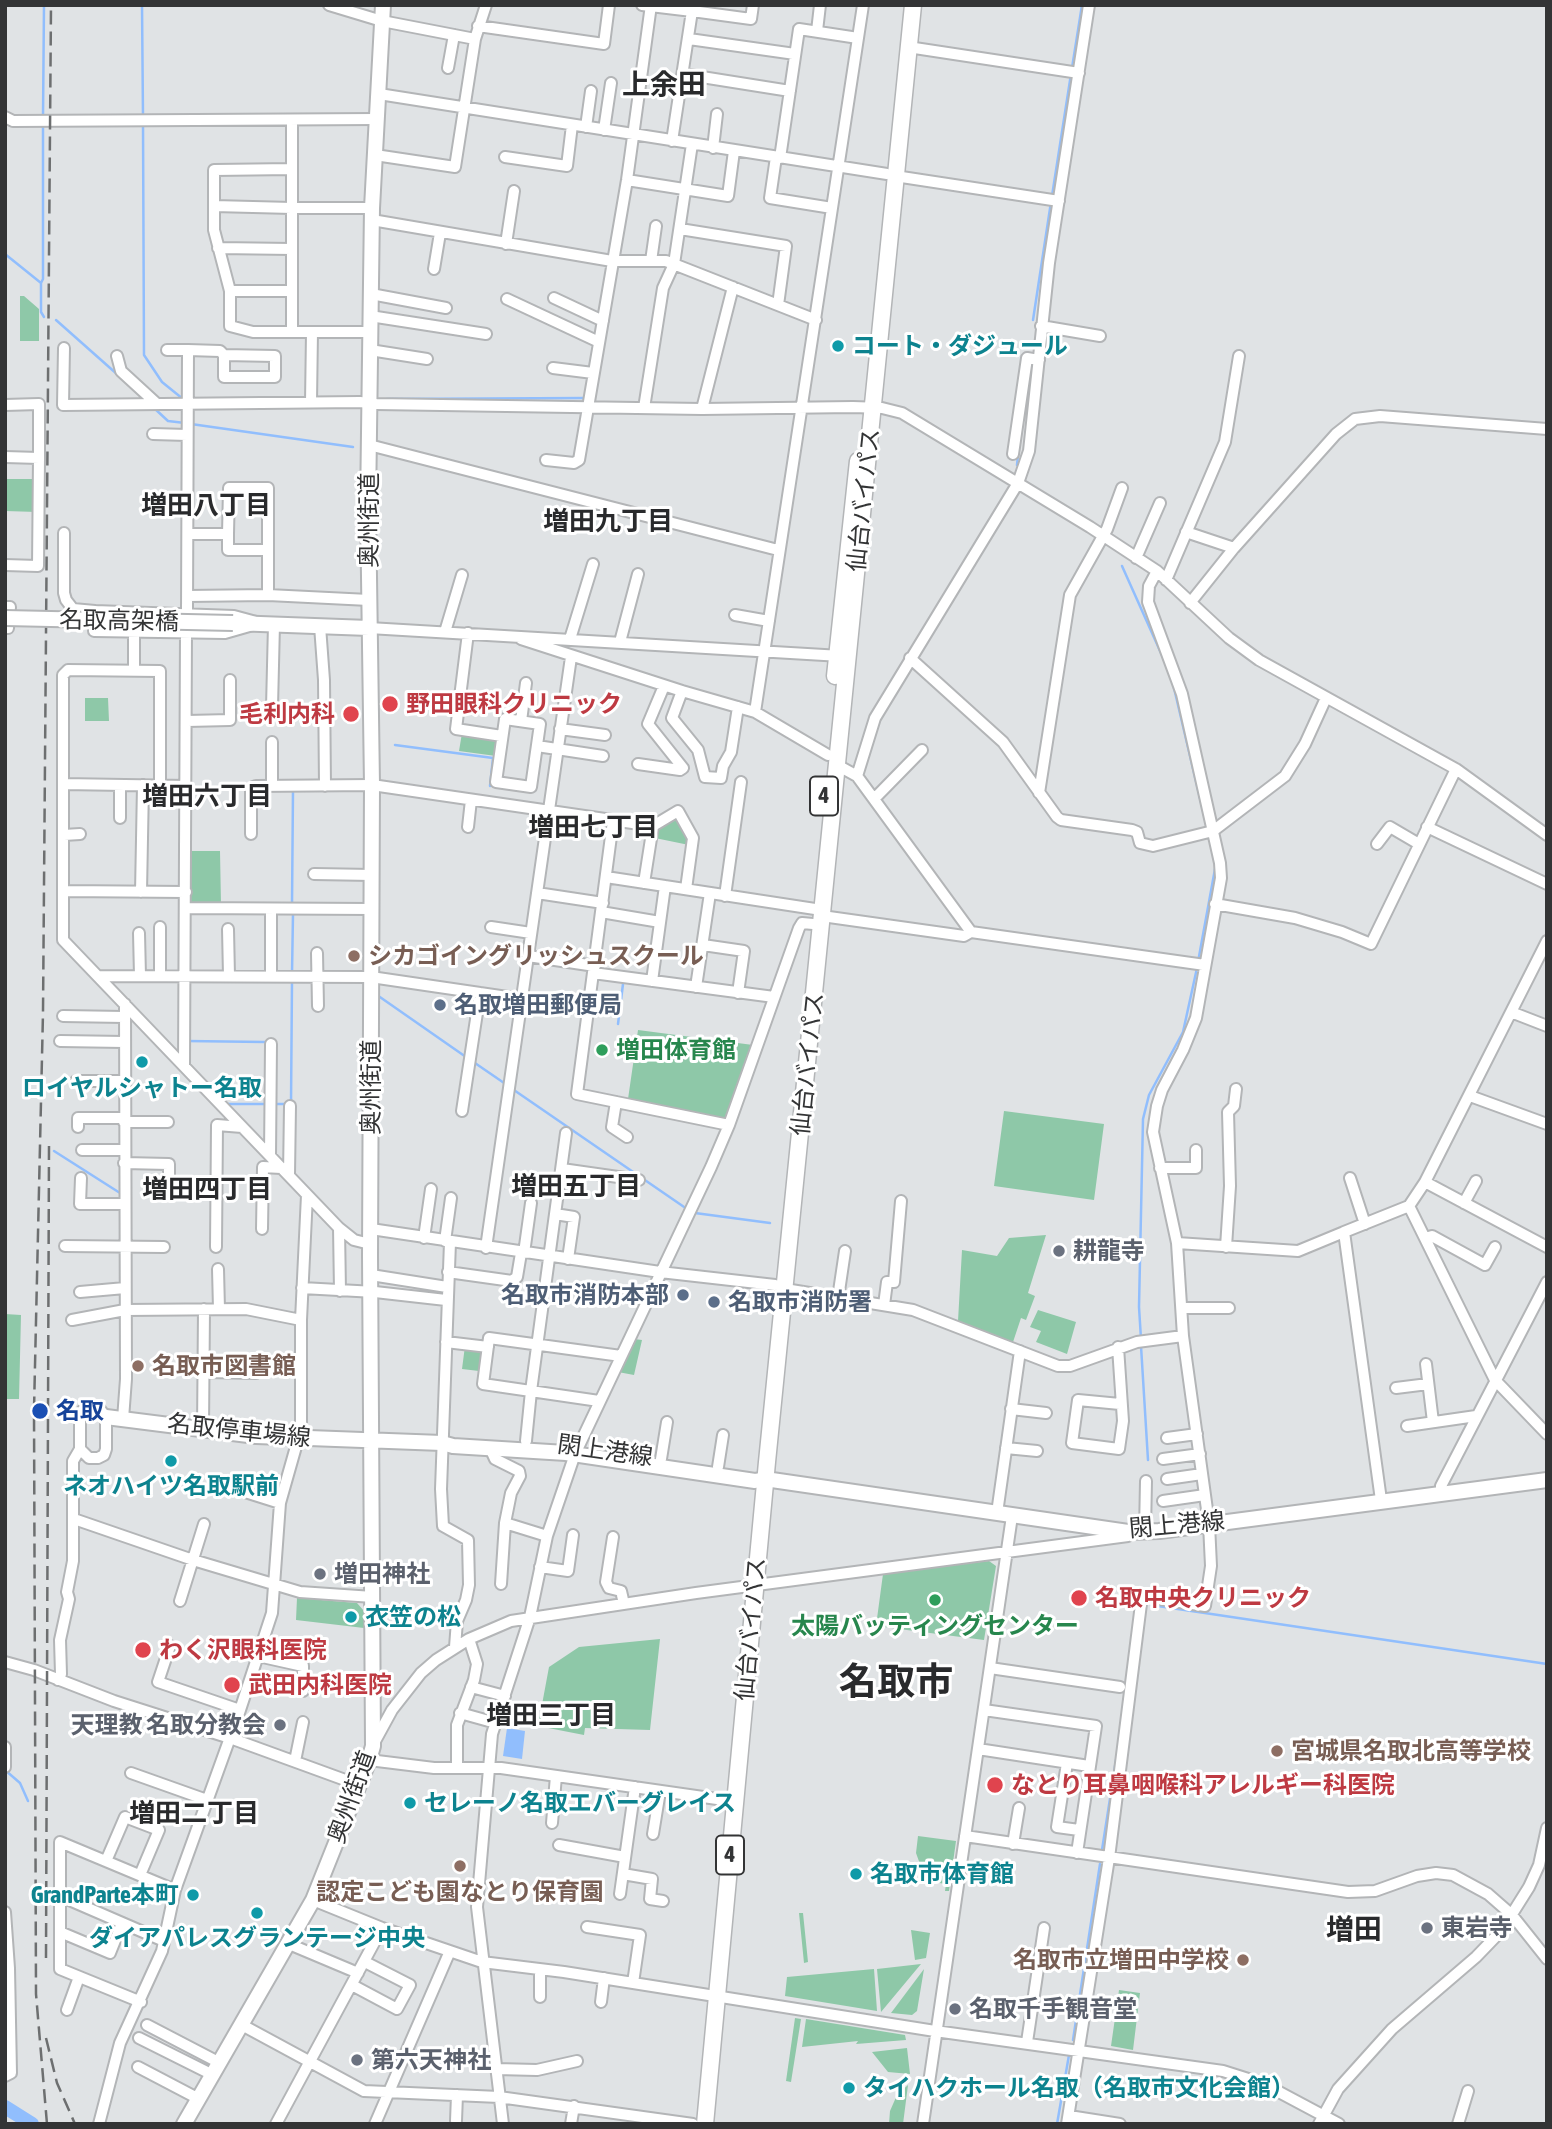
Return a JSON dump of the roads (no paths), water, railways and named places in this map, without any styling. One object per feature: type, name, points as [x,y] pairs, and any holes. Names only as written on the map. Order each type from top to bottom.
[{"type":"highway","name":"仙台バイパス","points":[[694,2124],[712,1996],[759,1478],[891,175],[903,5]]},
{"type":"highway","name":"仙台バイパス","points":[[891,175],[913,5]]},
{"type":"highway","name":"仙台バイパス","points":[[705,2124],[724,1800],[750,1586]]},
{"type":"main road","name":"奥州街道","points":[[184,2124],[313,1900],[371,1753],[374,1714],[370,1275],[372,785],[369,445],[372,214],[383,5]]},
{"type":"main road","name":"名取高架橋","points":[[5,618],[369,628]]},
{"type":"main road","name":"名取停車場線","points":[[106,1417],[299,1439],[372,1442]]},
{"type":"main road","name":"閖上港線","points":[[372,1442],[526,1441],[1095,1527],[1152,1531],[1547,1480]]},
{"type":"main road","name":"閖上港線","points":[[442,1443],[490,1448],[577,1450],[661,1459],[719,1467],[759,1478]]},
{"type":"street","points":[[329,5],[382,21],[475,39]]},
{"type":"street","points":[[375,155],[455,167],[475,39],[486,5]]},
{"type":"street","points":[[478,26],[604,44],[608,5]]},
{"type":"street","points":[[546,460],[574,463],[579,460],[633,135],[648,6],[751,19],[753,5]]},
{"type":"street","points":[[817,31],[821,5]]},
{"type":"street","points":[[755,712],[863,5]]},
{"type":"street","points":[[856,776],[875,719],[1018,483],[1032,438],[1054,200],[1074,73],[1089,5]]},
{"type":"street","points":[[672,141],[692,12]]},
{"type":"street","points":[[832,208],[770,198],[799,29],[858,38]]},
{"type":"street","points":[[448,68],[454,35]]},
{"type":"street","points":[[689,39],[795,54]]},
{"type":"street","points":[[908,47],[1074,73]]},
{"type":"street","points":[[683,74],[790,90]]},
{"type":"street","points":[[604,130],[611,83]]},
{"type":"street","points":[[586,127],[592,91]]},
{"type":"street","points":[[379,94],[1054,200]]},
{"type":"street","points":[[713,148],[718,114]]},
{"type":"street","points":[[5,117],[13,121],[377,119]]},
{"type":"street","points":[[292,120],[292,332]]},
{"type":"street","points":[[505,157],[567,166],[572,125]]},
{"type":"street","points":[[643,408],[663,288],[674,264],[692,144]]},
{"type":"street","points":[[626,180],[727,196],[734,151]]},
{"type":"street","points":[[292,169],[214,170],[214,230],[230,291],[230,326],[253,332],[370,332]]},
{"type":"street","points":[[506,244],[514,191]]},
{"type":"street","points":[[214,206],[372,214],[440,233],[506,244],[612,261],[674,264],[816,320]]},
{"type":"street","points":[[651,261],[656,226]]},
{"type":"street","points":[[680,229],[786,246],[778,305]]},
{"type":"street","points":[[435,269],[440,233]]},
{"type":"street","points":[[218,248],[292,249]]},
{"type":"street","points":[[702,409],[733,287]]},
{"type":"street","points":[[230,291],[292,291]]},
{"type":"street","points":[[371,294],[446,308]]},
{"type":"street","points":[[554,298],[603,321]]},
{"type":"street","points":[[507,299],[599,342]]},
{"type":"street","points":[[370,316],[486,334]]},
{"type":"street","points":[[1041,326],[1100,336]]},
{"type":"street","points":[[311,402],[312,332]]},
{"type":"street","points":[[64,348],[63,405],[311,402],[702,409],[868,407],[902,413],[1157,571],[1245,651],[1456,769],[1547,835]]},
{"type":"street","points":[[167,350],[275,356],[275,377],[223,377],[224,355]]},
{"type":"street","points":[[370,350],[427,359]]},
{"type":"street","points":[[187,613],[188,351]]},
{"type":"street","points":[[117,356],[121,371],[152,405]]},
{"type":"street","points":[[1166,580],[1225,442],[1239,356]]},
{"type":"street","points":[[1013,454],[1027,358],[1039,360]]},
{"type":"street","points":[[553,368],[593,373]]},
{"type":"street","points":[[5,405],[40,404],[38,566],[5,565]]},
{"type":"street","points":[[1190,603],[1234,548],[1336,433],[1355,419],[1380,416],[1547,429]]},
{"type":"street","points":[[153,434],[187,427]]},
{"type":"street","points":[[369,445],[778,550]]},
{"type":"street","points":[[5,457],[39,458]]},
{"type":"street","points":[[268,550],[228,551],[229,488],[268,488],[268,550],[268,596]]},
{"type":"street","points":[[1039,793],[1070,595],[1107,529],[1122,488]]},
{"type":"street","points":[[1136,558],[1160,503]]},
{"type":"street","points":[[1186,532],[1234,548]]},
{"type":"street","points":[[64,533],[64,593],[74,609],[234,616],[267,624]]},
{"type":"street","points":[[188,534],[229,534]]},
{"type":"street","points":[[570,639],[593,564]]},
{"type":"street","points":[[1113,2123],[1068,2120],[1109,1858],[1142,1596],[1205,1606],[1212,1559],[1183,1336],[1177,1243],[1153,1132],[1157,1106],[1194,1026],[1201,965],[1220,870],[1209,832],[1180,684],[1148,603],[1150,586],[1157,571]]},
{"type":"street","points":[[620,642],[638,574]]},
{"type":"street","points":[[445,632],[462,575]]},
{"type":"street","points":[[187,596],[369,600]]},
{"type":"street","points":[[5,607],[9,607],[8,628],[5,628]]},
{"type":"street","points":[[94,611],[94,631],[235,632],[267,624]]},
{"type":"street","points":[[736,615],[769,621]]},
{"type":"street","points":[[267,624],[272,707]]},
{"type":"street","points":[[320,626],[324,680],[325,786]]},
{"type":"street","points":[[369,628],[842,656]]},
{"type":"street","points":[[134,632],[134,671]]},
{"type":"street","points":[[184,1066],[186,633]]},
{"type":"street","points":[[468,633],[456,729],[502,736]]},
{"type":"street","points":[[512,635],[571,657],[755,712],[833,760],[856,776],[971,932]]},
{"type":"street","points":[[486,1248],[571,657]]},
{"type":"street","points":[[910,658],[1003,742],[1061,820],[1132,830],[1137,832],[1143,845],[1164,844],[1209,832],[1285,776],[1301,752],[1326,698]]},
{"type":"street","points":[[160,785],[160,671],[68,670],[63,676],[63,940],[339,1228],[354,1240],[371,1237],[424,1237],[486,1248],[780,1287],[913,1310],[1063,1367],[1141,1341],[1183,1336]]},
{"type":"street","points":[[187,721],[230,720],[230,680]]},
{"type":"street","points":[[521,722],[526,682]]},
{"type":"street","points":[[638,764],[680,770],[683,768],[648,724],[664,686]]},
{"type":"street","points":[[682,691],[672,718],[698,750],[705,777],[721,778],[723,766],[731,752],[738,707]]},
{"type":"street","points":[[505,719],[521,722],[540,724],[531,787],[496,782],[505,719]]},
{"type":"street","points":[[560,729],[605,735]]},
{"type":"street","points":[[272,743],[272,786]]},
{"type":"street","points":[[537,746],[603,756]]},
{"type":"street","points":[[874,799],[922,750]]},
{"type":"street","points":[[1215,904],[1295,918],[1371,944],[1456,769]]},
{"type":"street","points":[[725,896],[741,782]]},
{"type":"street","points":[[63,784],[187,786]]},
{"type":"street","points":[[120,785],[120,818]]},
{"type":"street","points":[[141,892],[143,785]]},
{"type":"street","points":[[251,834],[251,788],[272,786],[372,785],[653,826],[678,811],[693,838],[686,890]]},
{"type":"street","points":[[468,827],[471,800]]},
{"type":"street","points":[[613,821],[577,1094],[729,1125]]},
{"type":"street","points":[[645,883],[653,826]]},
{"type":"street","points":[[1377,844],[1390,827],[1419,844]]},
{"type":"street","points":[[1427,827],[1547,884]]},
{"type":"street","points":[[64,835],[80,834]]},
{"type":"street","points":[[314,874],[372,875]]},
{"type":"street","points":[[606,877],[710,893],[817,916],[964,936],[971,932],[1201,965]]},
{"type":"street","points":[[652,981],[665,886]]},
{"type":"street","points":[[63,891],[186,892]]},
{"type":"street","points":[[537,893],[660,922]]},
{"type":"street","points":[[696,987],[710,893]]},
{"type":"street","points":[[186,908],[372,909]]},
{"type":"street","points":[[271,909],[271,976]]},
{"type":"street","points":[[503,2124],[477,1907],[492,1734],[530,1617],[547,1536],[577,1450],[729,1125],[802,923],[817,916]]},
{"type":"street","points":[[160,927],[160,976]]},
{"type":"street","points":[[491,927],[531,933]]},
{"type":"street","points":[[228,929],[229,976]]},
{"type":"street","points":[[139,933],[140,976]]},
{"type":"street","points":[[1177,1243],[1298,1251],[1409,1206],[1426,1182],[1547,940]]},
{"type":"street","points":[[703,945],[744,951],[738,993]]},
{"type":"street","points":[[317,953],[318,1006]]},
{"type":"street","points":[[528,956],[652,981],[774,998]]},
{"type":"street","points":[[97,976],[371,977],[589,1009]]},
{"type":"street","points":[[462,1111],[480,993]]},
{"type":"street","points":[[123,1419],[124,1004]]},
{"type":"street","points":[[1511,1012],[1547,1026]]},
{"type":"street","points":[[63,1016],[124,1017]]},
{"type":"street","points":[[60,1041],[124,1042]]},
{"type":"street","points":[[270,1156],[271,1044]]},
{"type":"street","points":[[76,1081],[124,1081]]},
{"type":"street","points":[[1226,1247],[1230,1186],[1228,1112],[1234,1107],[1236,1089]]},
{"type":"street","points":[[1470,1096],[1547,1124]]},
{"type":"street","points":[[616,1102],[612,1127],[627,1137]]},
{"type":"street","points":[[285,1172],[290,1106]]},
{"type":"street","points":[[78,1127],[78,1118],[168,1122]]},
{"type":"street","points":[[216,1247],[217,1125],[242,1126]]},
{"type":"street","points":[[526,1441],[566,1133]]},
{"type":"street","points":[[82,1150],[124,1150]]},
{"type":"street","points":[[1160,1168],[1196,1168],[1196,1150]]},
{"type":"street","points":[[124,1163],[169,1164],[169,1189]]},
{"type":"street","points":[[262,1229],[263,1167],[285,1172]]},
{"type":"street","points":[[562,1169],[639,1180]]},
{"type":"street","points":[[81,1178],[80,1204],[125,1204]]},
{"type":"street","points":[[1350,1178],[1365,1224]]},
{"type":"street","points":[[1464,1203],[1476,1181]]},
{"type":"street","points":[[1426,1182],[1547,1247]]},
{"type":"street","points":[[424,1237],[431,1189]]},
{"type":"street","points":[[99,2124],[120,2043],[162,1951],[175,1890],[272,1614],[280,1503],[301,1429],[301,1320],[307,1195]]},
{"type":"street","points":[[451,1198],[447,1242],[442,1443],[443,1526],[468,1540],[469,1585],[457,1621],[455,1647]]},
{"type":"street","points":[[884,1305],[887,1282],[894,1282],[901,1201]]},
{"type":"street","points":[[448,1272],[512,1280],[517,1277],[531,1203]]},
{"type":"street","points":[[1409,1206],[1495,1380],[1547,1434]]},
{"type":"street","points":[[555,1214],[574,1217],[568,1259]]},
{"type":"street","points":[[339,1228],[340,1290]]},
{"type":"street","points":[[1344,1232],[1381,1500]]},
{"type":"street","points":[[1425,1238],[1432,1236],[1485,1265],[1495,1247]]},
{"type":"street","points":[[65,1246],[164,1247]]},
{"type":"street","points":[[838,1298],[845,1251]]},
{"type":"street","points":[[218,1269],[219,1309]]},
{"type":"street","points":[[370,1275],[447,1287]]},
{"type":"street","points":[[1441,1493],[1441,1486],[1476,1416],[1547,1282]]},
{"type":"street","points":[[79,1292],[125,1287]]},
{"type":"street","points":[[302,1288],[446,1300]]},
{"type":"street","points":[[1182,1308],[1229,1308]]},
{"type":"street","points":[[203,1429],[204,1309]]},
{"type":"street","points":[[72,1320],[125,1310],[219,1309],[254,1310],[301,1320]]},
{"type":"street","points":[[599,1401],[483,1384],[489,1338],[621,1356]]},
{"type":"street","points":[[446,1342],[488,1347]]},
{"type":"street","points":[[1118,1347],[1123,1421],[1119,1449],[1072,1443],[1078,1400],[1120,1404]]},
{"type":"street","points":[[923,2124],[1007,1550],[1006,1448],[1020,1351]]},
{"type":"street","points":[[1426,1364],[1433,1422]]},
{"type":"street","points":[[205,1372],[256,1373]]},
{"type":"street","points":[[1396,1388],[1428,1384]]},
{"type":"street","points":[[58,1680],[61,1674],[60,1640],[74,1561],[73,1461],[80,1449],[80,1416],[83,1410],[89,1407],[99,1408],[106,1417],[104,1455],[89,1458],[80,1449]]},
{"type":"street","points":[[1011,1409],[1046,1413]]},
{"type":"street","points":[[1407,1426],[1476,1416]]},
{"type":"street","points":[[661,1459],[667,1422]]},
{"type":"street","points":[[1167,1438],[1197,1434]]},
{"type":"street","points":[[719,1467],[723,1435]]},
{"type":"street","points":[[490,1448],[495,1459],[519,1471],[520,1476],[511,1493],[505,1523],[501,1584]]},
{"type":"street","points":[[1006,1448],[1037,1451]]},
{"type":"street","points":[[1163,1459],[1200,1454]]},
{"type":"street","points":[[1167,1479],[1202,1474]]},
{"type":"street","points":[[724,1800],[489,1768],[434,1768],[371,1753],[391,1710],[421,1673],[455,1647],[511,1621],[1152,1531],[1146,1481]]},
{"type":"street","points":[[223,1485],[280,1503]]},
{"type":"street","points":[[1163,1501],[1205,1495]]},
{"type":"street","points":[[74,1519],[273,1585],[300,1592],[373,1597]]},
{"type":"street","points":[[505,1523],[547,1536]]},
{"type":"street","points":[[180,1601],[204,1524]]},
{"type":"street","points":[[1088,1541],[1095,1527]]},
{"type":"street","points":[[540,1567],[568,1571],[573,1535]]},
{"type":"street","points":[[613,1537],[607,1582],[609,1588],[621,1591],[624,1604]]},
{"type":"street","points":[[457,1768],[457,1725],[477,1664],[469,1639]]},
{"type":"street","points":[[170,1646],[158,1682],[240,1710]]},
{"type":"street","points":[[258,1656],[303,1666],[303,1691]]},
{"type":"street","points":[[5,1662],[359,1785]]},
{"type":"street","points":[[990,1668],[1120,1687]]},
{"type":"street","points":[[471,1687],[505,1696]]},
{"type":"street","points":[[374,1714],[391,1710]]},
{"type":"street","points":[[984,1710],[1096,1726],[1077,1853]]},
{"type":"street","points":[[460,1713],[496,1723]]},
{"type":"street","points":[[295,1761],[303,1722]]},
{"type":"street","points":[[5,1748],[5,1767]]},
{"type":"street","points":[[978,1749],[1089,1766]]},
{"type":"street","points":[[1067,1763],[1058,1827],[1079,1830]]},
{"type":"street","points":[[131,1773],[207,1800]]},
{"type":"street","points":[[551,1823],[556,1776]]},
{"type":"street","points":[[620,1894],[635,1787]]},
{"type":"street","points":[[653,1834],[660,1790]]},
{"type":"street","points":[[1013,1844],[1019,1808]]},
{"type":"street","points":[[106,1861],[125,1817],[159,1830],[140,1875]]},
{"type":"street","points":[[1322,2119],[1338,2089],[1392,2029],[1476,1957],[1502,1930],[1529,1886],[1538,1865],[1547,1828]]},
{"type":"street","points":[[965,1836],[1348,1892],[1375,1891],[1417,1876],[1436,1873],[1453,1875],[1488,1894],[1512,1915],[1547,1959]]},
{"type":"street","points":[[141,2002],[60,1969],[60,1842],[175,1890]]},
{"type":"street","points":[[559,1845],[625,1857]]},
{"type":"street","points":[[623,1874],[652,1879],[650,1899],[663,1901]]},
{"type":"street","points":[[60,1896],[164,1941]]},
{"type":"street","points":[[313,1900],[382,1928],[482,1962],[604,1978],[935,2031],[1223,2071],[1264,2084],[1322,2119],[1339,2124]]},
{"type":"street","points":[[5,1912],[11,2073],[5,2076]]},
{"type":"street","points":[[60,1932],[110,1953],[122,1923]]},
{"type":"street","points":[[587,1927],[640,1935],[633,1983]]},
{"type":"street","points":[[276,2124],[382,1928]]},
{"type":"street","points":[[1027,2042],[1044,1928]]},
{"type":"street","points":[[289,1944],[358,1973]]},
{"type":"street","points":[[375,2124],[450,1951]]},
{"type":"street","points":[[352,1985],[397,2009],[410,1985],[365,1962]]},
{"type":"street","points":[[540,1969],[540,1997]]},
{"type":"street","points":[[67,2010],[79,1977]]},
{"type":"street","points":[[601,2002],[604,1978]]},
{"type":"street","points":[[147,2025],[216,2069]]},
{"type":"street","points":[[242,2025],[364,2091],[499,2097],[574,2106],[654,2121],[694,2124]]},
{"type":"street","points":[[139,2038],[216,2069]]},
{"type":"street","points":[[496,2070],[537,2070],[577,2061]]},
{"type":"street","points":[[138,2067],[199,2099]]},
{"type":"street","points":[[1458,2124],[1468,2091]]},
{"type":"street","points":[[456,2120],[457,2095]]},
{"type":"street","points":[[571,2124],[574,2106]]},
{"type":"water","points":[[507,1728],[525,1731],[522,1759],[503,1756]]},
{"type":"waterway","points":[[43,117],[44,5]]},
{"type":"waterway","points":[[142,5],[143,117]]},
{"type":"waterway","points":[[1072,68],[1082,5]]},
{"type":"waterway","points":[[1052,196],[1071,74]]},
{"type":"waterway","points":[[143,124],[144,355],[162,382],[183,399]]},
{"type":"waterway","points":[[39,125],[43,127],[41,283]]},
{"type":"waterway","points":[[1033,320],[1051,202]]},
{"type":"waterway","points":[[5,254],[41,283],[41,312],[44,317]]},
{"type":"waterway","points":[[56,320],[118,375]]},
{"type":"waterway","points":[[387,399],[586,398]]},
{"type":"waterway","points":[[154,408],[168,421],[185,423]]},
{"type":"waterway","points":[[191,424],[353,447]]},
{"type":"waterway","points":[[1017,465],[1018,455]]},
{"type":"waterway","points":[[1122,566],[1165,662]]},
{"type":"waterway","points":[[1174,688],[1207,828]]},
{"type":"waterway","points":[[395,745],[493,758],[490,786]]},
{"type":"waterway","points":[[292,904],[293,790]]},
{"type":"waterway","points":[[1198,962],[1215,869]]},
{"type":"waterway","points":[[292,973],[293,914]]},
{"type":"waterway","points":[[1141,1339],[1139,1307],[1143,1119],[1149,1095],[1183,1032],[1197,968]]},
{"type":"waterway","points":[[274,1104],[291,1104],[292,981]]},
{"type":"waterway","points":[[618,1024],[623,984]]},
{"type":"waterway","points":[[377,995],[466,1057]]},
{"type":"waterway","points":[[186,1041],[265,1042]]},
{"type":"waterway","points":[[472,1061],[507,1085]]},
{"type":"waterway","points":[[511,1088],[687,1209]]},
{"type":"waterway","points":[[228,1104],[266,1104]]},
{"type":"waterway","points":[[54,1151],[120,1193]]},
{"type":"waterway","points":[[695,1213],[770,1223]]},
{"type":"waterway","points":[[1141,1346],[1148,1460]]},
{"type":"waterway","points":[[1151,1605],[1547,1664]]},
{"type":"waterway","points":[[1102,1850],[1116,1760]]},
{"type":"waterway","points":[[5,1770],[20,1783],[28,1801]]},
{"type":"waterway","points":[[1073,2040],[1100,1864]]},
{"type":"waterway","points":[[1057,2124],[1069,2055]]},
{"type":"waterway","points":[[5,2107],[32,2124]]},
{"type":"railway","points":[[47,2124],[36,1994],[34,1410],[43,1013],[51,5]]},
{"type":"railway","points":[[46,1958],[49,1146]]},
{"type":"railway","points":[[46,2038],[57,2083],[75,2124]]},
{"type":"place","name":"コート・ダジュール","points":[[838,346]]},
{"type":"place","name":"野田眼科クリニック","points":[[390,704]]},
{"type":"place","name":"毛利内科","points":[[351,714]]},
{"type":"place","name":"シカゴイングリッシュスクール","points":[[354,956]]},
{"type":"place","name":"名取増田郵便局","points":[[440,1005]]},
{"type":"place","name":"増田体育館","points":[[602,1050]]},
{"type":"place","name":"ロイヤルシャトー名取","points":[[142,1062]]},
{"type":"place","name":"耕龍寺","points":[[1059,1251]]},
{"type":"place","name":"名取市消防本部","points":[[683,1295]]},
{"type":"place","name":"名取市消防署","points":[[714,1302]]},
{"type":"place","name":"名取市図書館","points":[[138,1366]]},
{"type":"place","name":"名取","points":[[40,1411]]},
{"type":"place","name":"ネオハイツ名取駅前","points":[[171,1461]]},
{"type":"place","name":"増田神社","points":[[320,1574]]},
{"type":"place","name":"名取中央クリニック","points":[[1079,1598]]},
{"type":"place","name":"太陽バッティングセンター","points":[[935,1600]]},
{"type":"place","name":"衣笠の松","points":[[351,1617]]},
{"type":"place","name":"わく沢眼科医院","points":[[143,1650]]},
{"type":"place","name":"武田内科医院","points":[[232,1685]]},
{"type":"place","name":"天理教 名取分教会","points":[[280,1725]]},
{"type":"place","name":"宮城県名取北高等学校","points":[[1277,1751]]},
{"type":"place","name":"なとり耳鼻咽喉科アレルギー科医院","points":[[995,1785]]},
{"type":"place","name":"セレーノ名取エバーグレイス","points":[[410,1803]]},
{"type":"place","name":"認定こども園なとり保育園","points":[[460,1866]]},
{"type":"place","name":"名取市体育館","points":[[856,1874]]},
{"type":"place","name":"GrandParte本町","points":[[193,1895]]},
{"type":"place","name":"ダイアパレスグランテージ中央","points":[[257,1913]]},
{"type":"place","name":"東岩寺","points":[[1427,1928]]},
{"type":"place","name":"名取市立増田中学校","points":[[1243,1960]]},
{"type":"place","name":"名取千手観音堂","points":[[955,2009]]},
{"type":"place","name":"第六天神社","points":[[357,2060]]},
{"type":"place","name":"タイハクホール名取（名取市文化会館）","points":[[849,2088]]},
{"type":"district","name":"上余田","points":[[664,85]]},
{"type":"district","name":"増田八丁目","points":[[206,506]]},
{"type":"district","name":"増田九丁目","points":[[608,522]]},
{"type":"district","name":"増田六丁目","points":[[207,797]]},
{"type":"district","name":"増田七丁目","points":[[593,828]]},
{"type":"district","name":"増田五丁目","points":[[576,1187]]},
{"type":"district","name":"増田四丁目","points":[[207,1190]]},
{"type":"district","name":"名取市","points":[[896,1683]]},
{"type":"district","name":"増田三丁目","points":[[551,1716]]},
{"type":"district","name":"増田二丁目","points":[[194,1814]]},
{"type":"district","name":"増田","points":[[1354,1930]]}]
